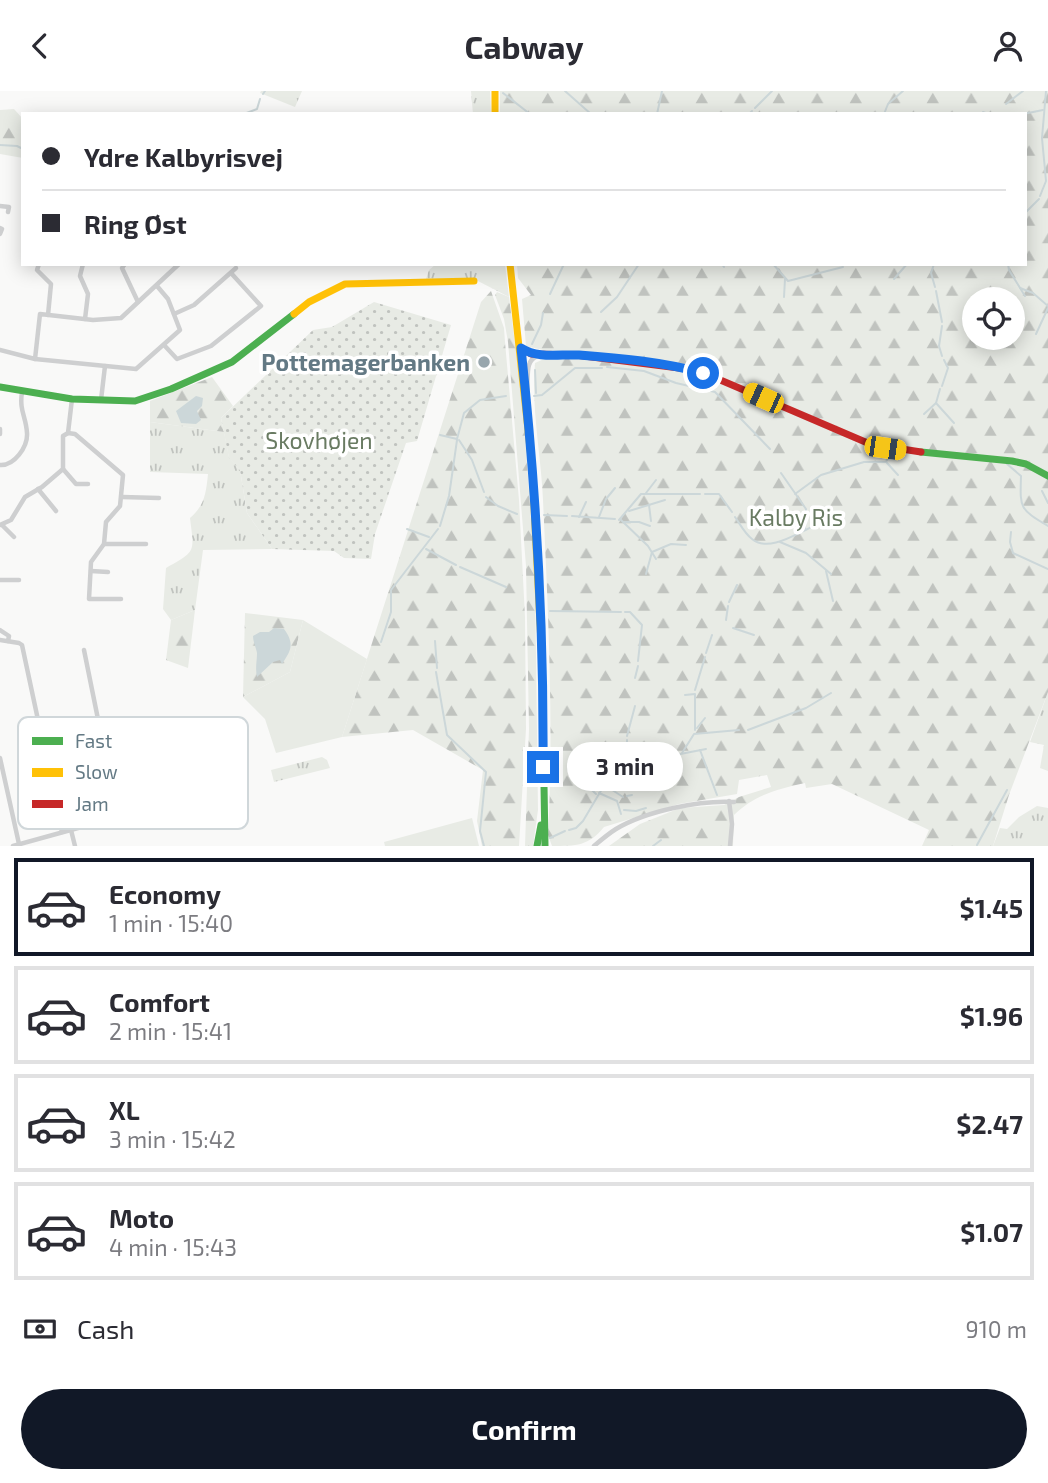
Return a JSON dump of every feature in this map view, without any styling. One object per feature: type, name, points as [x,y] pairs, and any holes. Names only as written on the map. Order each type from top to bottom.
[{"type":"street","points":[[495,91],[495,112]]},
{"type":"street","points":[[0,205],[9,207],[8,212]]},
{"type":"street","points":[[0,228],[0,235]]},
{"type":"street","points":[[38,266],[37,270],[51,284],[48,315]]},
{"type":"street","points":[[82,266],[80,276],[88,294],[85,319]]},
{"type":"street","points":[[124,266],[122,268],[138,302]]},
{"type":"street","points":[[35,359],[40,314],[85,319],[121,319],[177,266]]},
{"type":"street","points":[[510,266],[536,507],[542,658],[542,816],[545,846]]},
{"type":"street","points":[[174,314],[194,305],[236,268]]},
{"type":"street","points":[[164,345],[177,359],[211,346],[261,306],[231,273]]},
{"type":"street","points":[[0,387],[72,399],[123,402],[147,399],[233,362],[309,302],[345,284],[474,281]]},
{"type":"street","points":[[0,350],[35,359],[136,369],[180,330],[168,299],[156,286]]},
{"type":"street","points":[[521,348],[531,354],[589,356],[687,369],[718,379],[870,445],[1012,461],[1026,464],[1048,476]]},
{"type":"street","points":[[526,394],[529,362],[540,355]]},
{"type":"street","points":[[101,401],[105,366]]},
{"type":"street","points":[[0,465],[8,465],[16,460],[27,437],[20,409],[22,392]]},
{"type":"street","points":[[68,433],[72,399]]},
{"type":"street","points":[[88,484],[76,484],[63,469],[63,436],[68,433],[75,434],[123,475],[120,506],[105,525],[104,544],[92,562],[89,599],[121,599]]},
{"type":"street","points":[[14,537],[1,525],[11,520],[25,497],[63,469]]},
{"type":"street","points":[[38,489],[56,511]]},
{"type":"street","points":[[122,497],[159,498]]},
{"type":"street","points":[[104,544],[146,544]]},
{"type":"street","points":[[91,571],[108,572]]},
{"type":"street","points":[[0,580],[19,580]]},
{"type":"street","points":[[0,631],[9,636],[8,641]]},
{"type":"street","points":[[0,640],[22,645],[37,717]]},
{"type":"street","points":[[84,650],[98,717]]},
{"type":"street","points":[[0,758],[16,845],[75,829]]},
{"type":"street","points":[[594,846],[617,828],[670,809],[732,801],[730,846]]},
{"type":"street","points":[[537,846],[542,816]]},
{"type":"street","points":[[71,830],[75,846]]},
{"type":"green space","points":[[302,91],[295,107],[260,93]]},
{"type":"green space","points":[[471,91],[490,91],[491,112],[473,112]]},
{"type":"green space","name":"Kalby Ris","points":[[500,91],[1048,91],[1048,692],[993,846],[922,846],[929,830],[832,784],[806,788],[805,783],[767,794],[750,802],[734,815],[733,846],[609,846],[640,824],[680,808],[724,805],[739,797],[771,787],[767,775],[739,780],[737,794],[679,804],[604,827],[593,838],[581,844],[552,846],[548,835],[550,709],[547,584],[534,397],[535,363],[544,359],[543,350],[526,346],[522,299],[531,295],[518,278],[517,266],[1027,266],[1027,112],[500,112]]},
{"type":"green space","points":[[14,109],[21,117],[21,158],[0,154],[0,110]]},
{"type":"green space","points":[[434,266],[505,266],[509,297],[474,279],[426,279]]},
{"type":"green space","points":[[491,291],[504,328],[519,500],[525,617],[526,729],[519,846],[482,846],[477,821],[483,770],[413,730],[342,737],[481,302]]},
{"type":"green space","points":[[497,292],[509,297],[523,406],[535,576],[538,810],[533,846],[525,846],[529,729],[526,566],[508,342],[504,319],[495,295]]},
{"type":"green space","name":"Skovhøjen","points":[[374,302],[451,325],[417,441],[406,443],[375,534],[371,559],[344,558],[334,551],[272,549],[247,513],[240,470],[229,458],[221,418],[313,330],[332,327]]},
{"type":"green space","points":[[212,377],[233,406],[221,418],[224,432],[150,422],[150,401]]},
{"type":"green space","points":[[150,422],[224,432],[229,457],[240,470],[247,513],[272,549],[203,550],[195,610],[171,620],[163,609],[166,568],[183,558],[191,549],[190,518],[204,498],[208,474],[150,472]]},
{"type":"green space","points":[[195,610],[188,668],[166,660],[171,620]]},
{"type":"green space","points":[[245,613],[303,620],[290,672],[243,697]]},
{"type":"green space","points":[[303,620],[367,659],[342,737],[276,753],[265,719],[243,697],[290,672]]},
{"type":"green space","points":[[1048,692],[1048,771],[1040,768],[1044,745],[1030,742]]},
{"type":"green space","points":[[322,757],[327,760],[330,768],[274,782],[271,770]]},
{"type":"green space","points":[[1037,806],[1048,808],[1048,846],[993,846],[1000,828],[1007,829],[1019,817]]},
{"type":"green space","points":[[472,818],[479,846],[385,846],[384,842]]},
{"type":"shaded area","points":[[196,396],[203,398],[202,406],[197,411],[201,420],[196,424],[181,423],[176,411]]},
{"type":"shaded area","points":[[274,628],[284,629],[291,643],[289,651],[282,664],[280,660],[273,662],[257,677],[257,653],[253,636]]},
{"type":"waterway","points":[[565,91],[589,112]]},
{"type":"waterway","points":[[657,112],[662,91]]},
{"type":"waterway","points":[[755,108],[772,91]]},
{"type":"waterway","points":[[885,112],[888,104],[903,91]]},
{"type":"waterway","points":[[1006,104],[1023,91]]},
{"type":"waterway","points":[[1040,196],[1046,181],[1042,138],[1046,91]]},
{"type":"waterway","points":[[503,93],[527,112]]},
{"type":"waterway","points":[[249,112],[257,109],[260,99]]},
{"type":"waterway","points":[[1027,113],[1043,110]]},
{"type":"waterway","points":[[0,145],[21,148]]},
{"type":"waterway","points":[[1027,211],[1039,199]]},
{"type":"waterway","points":[[550,294],[563,266]]},
{"type":"waterway","points":[[601,312],[617,297],[638,266]]},
{"type":"waterway","points":[[775,266],[788,281],[843,267]]},
{"type":"waterway","points":[[894,279],[905,266]]},
{"type":"waterway","points":[[933,266],[931,273],[935,287]]},
{"type":"waterway","points":[[1008,266],[1019,287]]},
{"type":"waterway","points":[[784,297],[785,279]]},
{"type":"waterway","points":[[1025,290],[1048,306]]},
{"type":"waterway","points":[[936,291],[942,322]]},
{"type":"waterway","points":[[1036,334],[1048,308]]},
{"type":"waterway","points":[[532,344],[541,325],[543,313]]},
{"type":"waterway","points":[[942,326],[939,346],[942,356]]},
{"type":"waterway","points":[[942,386],[948,368],[944,360]]},
{"type":"waterway","points":[[607,367],[644,371],[676,383],[715,392],[770,449]]},
{"type":"waterway","points":[[534,396],[542,395],[575,368],[602,368]]},
{"type":"waterway","points":[[535,370],[536,393]]},
{"type":"waterway","points":[[924,414],[936,403],[940,389]]},
{"type":"waterway","points":[[440,435],[457,439],[464,413],[480,400],[506,396]]},
{"type":"waterway","points":[[936,403],[954,423]]},
{"type":"waterway","points":[[440,526],[449,496],[457,440]]},
{"type":"waterway","points":[[459,440],[472,460],[484,492]]},
{"type":"waterway","points":[[795,494],[821,475],[864,462],[886,462],[891,452]]},
{"type":"waterway","points":[[887,463],[898,475]]},
{"type":"waterway","points":[[1007,464],[1021,476],[1023,507],[1031,516],[1048,526]]},
{"type":"waterway","points":[[781,473],[806,509],[805,530]]},
{"type":"waterway","points":[[646,493],[656,480]]},
{"type":"waterway","points":[[599,517],[606,499],[615,488]]},
{"type":"waterway","points":[[1042,491],[1048,503]]},
{"type":"waterway","points":[[619,520],[641,494],[700,494]]},
{"type":"waterway","points":[[705,494],[719,494],[732,512]]},
{"type":"waterway","points":[[486,497],[498,506],[517,514]]},
{"type":"waterway","points":[[629,511],[665,500]]},
{"type":"waterway","points":[[579,517],[586,502]]},
{"type":"waterway","points":[[649,505],[651,521]]},
{"type":"waterway","points":[[544,515],[567,516]]},
{"type":"waterway","points":[[572,516],[615,519]]},
{"type":"waterway","points":[[735,517],[749,537],[766,544],[775,543],[814,526]]},
{"type":"waterway","points":[[620,519],[648,546],[656,559]]},
{"type":"waterway","points":[[624,522],[639,522],[650,526]]},
{"type":"waterway","points":[[407,529],[429,537]]},
{"type":"waterway","points":[[381,642],[391,612],[391,590],[438,529]]},
{"type":"waterway","points":[[1011,532],[1013,553],[1048,569]]},
{"type":"waterway","points":[[780,542],[806,553],[831,574]]},
{"type":"waterway","points":[[646,574],[652,552],[671,544],[686,545]]},
{"type":"waterway","points":[[426,549],[456,565]]},
{"type":"waterway","points":[[460,567],[506,587]]},
{"type":"waterway","points":[[826,571],[833,601]]},
{"type":"waterway","points":[[729,602],[737,585]]},
{"type":"waterway","points":[[726,620],[728,606]]},
{"type":"waterway","points":[[550,611],[621,612]]},
{"type":"waterway","points":[[625,612],[630,612],[642,625],[638,661]]},
{"type":"waterway","points":[[733,628],[754,635]]},
{"type":"waterway","points":[[706,653],[712,635]]},
{"type":"waterway","points":[[435,641],[437,668]]},
{"type":"waterway","points":[[695,690],[705,657]]},
{"type":"waterway","points":[[635,678],[638,666]]},
{"type":"waterway","points":[[436,672],[447,735],[486,772],[480,831],[484,846]]},
{"type":"waterway","points":[[748,730],[806,708],[831,693]]},
{"type":"waterway","points":[[685,695],[695,694],[695,730]]},
{"type":"waterway","points":[[627,736],[635,706]]},
{"type":"waterway","points":[[697,728],[705,718]]},
{"type":"waterway","points":[[682,753],[694,734],[739,730]]},
{"type":"waterway","points":[[627,740],[627,763]]},
{"type":"waterway","points":[[619,766],[706,749]]},
{"type":"waterway","points":[[700,750],[717,795]]},
{"type":"waterway","points":[[658,758],[661,778]]},
{"type":"waterway","points":[[572,763],[577,776],[596,794]]},
{"type":"waterway","points":[[569,830],[576,828],[583,821],[615,767]]},
{"type":"waterway","points":[[603,784],[623,797]]},
{"type":"waterway","points":[[613,790],[626,789]]},
{"type":"waterway","points":[[977,845],[1007,790]]},
{"type":"waterway","points":[[599,793],[617,801],[621,814]]},
{"type":"waterway","points":[[627,796],[632,795]]},
{"type":"waterway","points":[[624,810],[646,808]]},
{"type":"waterway","points":[[550,838],[565,831]]},
{"type":"waterway","points":[[653,846],[661,840]]},
{"type":"traffic: fast","points":[[0,387],[72,399],[135,401],[171,389],[232,362],[294,314]]},
{"type":"traffic: fast","points":[[921,452],[1012,461],[1026,464],[1048,476]]},
{"type":"traffic: fast","points":[[542,663],[545,846]]},
{"type":"traffic: fast","points":[[537,846],[541,825]]},
{"type":"traffic: slow","points":[[495,91],[495,112]]},
{"type":"traffic: slow","points":[[510,266],[532,467],[542,663]]},
{"type":"traffic: slow","points":[[294,314],[309,302],[345,284],[474,281]]},
{"type":"traffic: jam","points":[[521,348],[531,354],[576,355],[687,369],[718,379],[870,444],[921,452]]},
{"type":"place","name":"Pottemagerbanken","points":[[484,362]]},
{"type":"route","points":[[543,767],[544,717],[536,507],[521,348],[531,354],[618,359],[703,373]]}]
